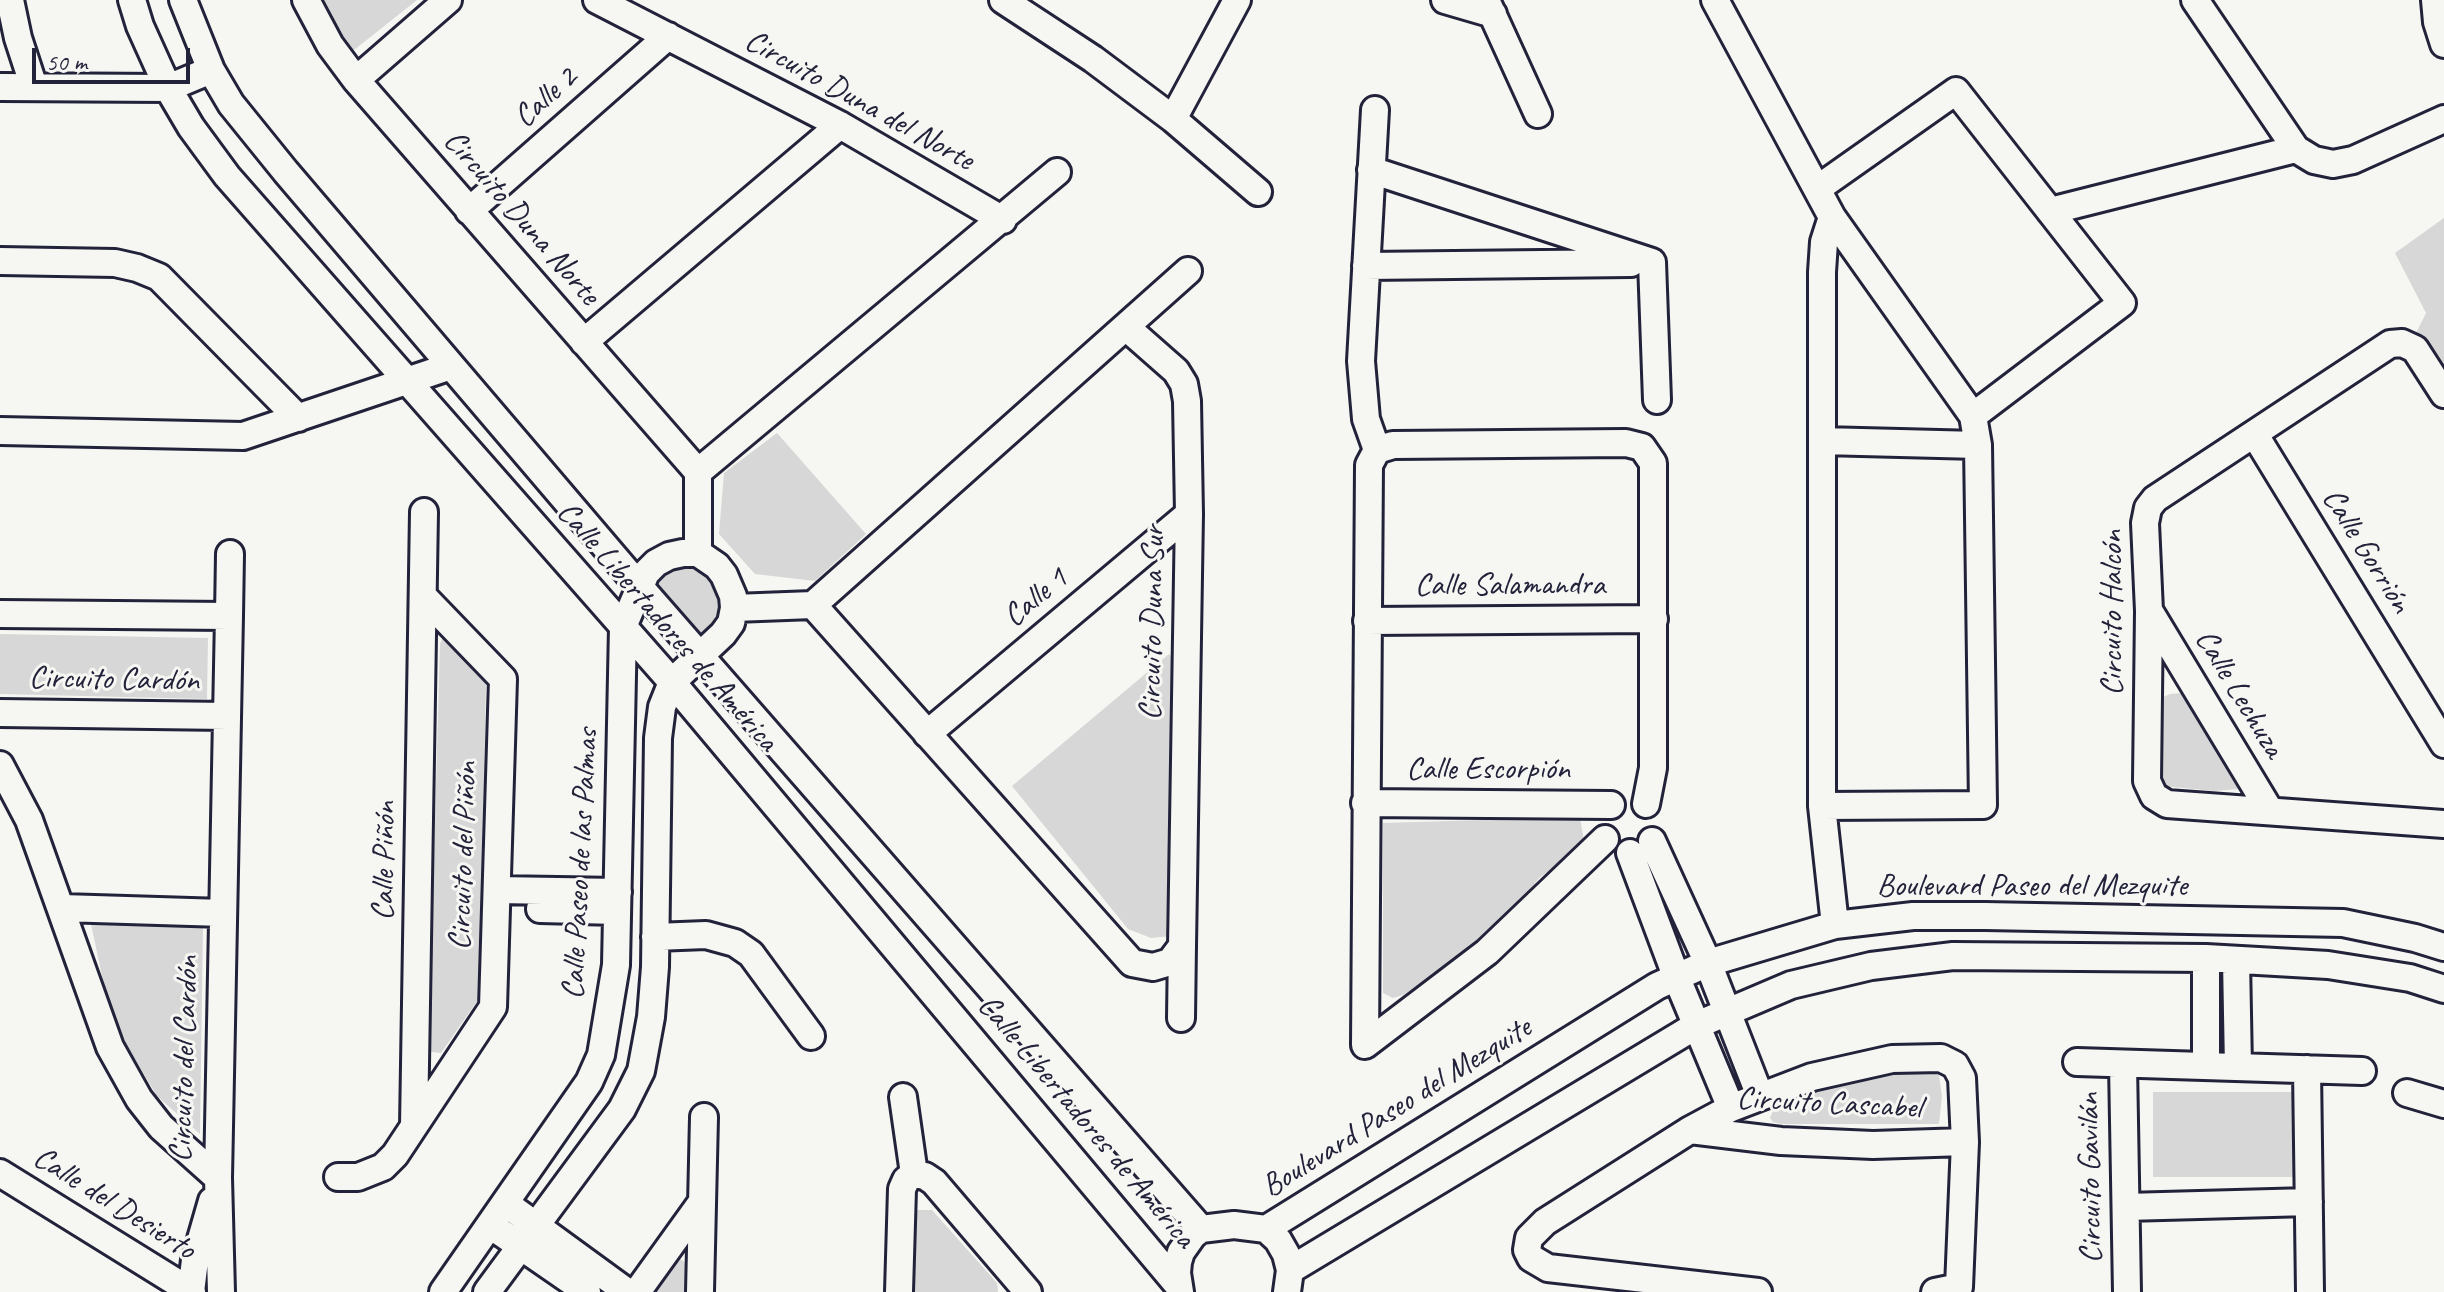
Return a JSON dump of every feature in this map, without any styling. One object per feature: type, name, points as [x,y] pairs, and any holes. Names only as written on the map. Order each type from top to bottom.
[{"type":"street","points":[[10,0],[34,87]]},
{"type":"street","name":"Calle Libertadores de América","points":[[132,0],[140,26],[168,88],[191,127],[227,176],[672,682],[1179,1288]]},
{"type":"street","name":"Calle Libertadores de América","points":[[183,0],[211,70],[231,104],[256,136],[639,586],[1201,1229]]},
{"type":"street","name":"Circuito Duna Norte","points":[[306,0],[330,45],[356,80],[698,472]]},
{"type":"street","points":[[356,80],[448,0]]},
{"type":"street","name":"Circuito Duna del Norte","points":[[597,0],[840,125],[1003,220]]},
{"type":"street","points":[[1173,119],[1237,0]]},
{"type":"street","points":[[1445,0],[1490,7],[1538,114]]},
{"type":"street","points":[[1715,0],[1832,217],[1973,416],[1978,445],[1983,805],[1822,806]]},
{"type":"street","points":[[2195,0],[2296,149],[2314,160],[2333,164],[2353,160],[2444,119]]},
{"type":"street","points":[[2435,0],[2437,22],[2444,44]]},
{"type":"street","points":[[1012,2],[1173,119],[1258,192]]},
{"type":"street","name":"Calle 2","points":[[469,211],[668,36]]},
{"type":"street","points":[[0,87],[168,88],[211,70]]},
{"type":"street","points":[[1817,189],[1956,91],[2122,303],[1973,416]]},
{"type":"street","points":[[1375,110],[1361,361],[1366,419],[1377,450]]},
{"type":"street","points":[[584,342],[840,125]]},
{"type":"street","points":[[2050,211],[2296,149]]},
{"type":"street","points":[[1371,170],[1652,262]]},
{"type":"street","points":[[698,553],[698,472],[1057,172]]},
{"type":"street","points":[[1832,217],[1824,242],[1822,272],[1822,806],[1835,925]]},
{"type":"street","points":[[0,261],[115,263],[159,277],[298,418]]},
{"type":"street","points":[[1366,266],[1652,262]]},
{"type":"street","points":[[1652,262],[1657,400]]},
{"type":"street","points":[[734,608],[813,605],[1188,271]]},
{"type":"street","name":"Circuito Duna Sur","points":[[1126,327],[1176,371],[1184,384],[1187,401],[1189,514],[1181,1018]]},
{"type":"street","name":"Circuito Halcón","points":[[2444,394],[2415,349],[2402,343],[2390,344],[2155,499],[2148,508],[2145,523],[2149,611],[2147,781],[2154,796],[2167,804],[2444,824]]},
{"type":"street","points":[[0,431],[243,436],[451,366]]},
{"type":"street","name":"Calle Gorrión","points":[[2255,435],[2444,744]]},
{"type":"street","points":[[1822,441],[1978,445]]},
{"type":"street","points":[[1605,839],[1487,952],[1365,1045],[1369,465],[1377,450],[1393,445],[1626,443],[1642,447],[1653,463],[1653,768],[1646,804]]},
{"type":"street","name":"Calle Piñón","points":[[414,1126],[424,512]]},
{"type":"street","name":"Calle 1","points":[[927,734],[1189,514]]},
{"type":"street","points":[[487,1292],[622,1109],[641,1071],[651,1017],[655,967],[658,738],[662,707],[672,682],[731,623],[734,608],[733,596],[724,575],[698,553],[683,553],[656,563],[639,586]]},
{"type":"street","name":"Circuito del Cardón","points":[[218,1178],[230,554]]},
{"type":"street","name":"Calle Paseo de las Palmas","points":[[443,1292],[589,1082],[601,1055],[616,965],[623,627],[639,586]]},
{"type":"street","name":"Circuito del Piñón","points":[[338,1177],[358,1177],[383,1167],[395,1155],[493,1007],[503,679],[424,597]]},
{"type":"street","points":[[813,605],[1132,963],[1153,967],[1170,962],[1182,946]]},
{"type":"street","name":"Calle Lechuza","points":[[2149,611],[2270,811]]},
{"type":"street","points":[[0,614],[229,616]]},
{"type":"street","name":"Calle Salamandra","points":[[1367,621],[1654,619]]},
{"type":"street","name":"Circuito Cardón","points":[[0,713],[227,716]]},
{"type":"street","name":"Circuito del Cardón","points":[[0,765],[29,820],[110,1047],[139,1099],[161,1127],[218,1178]]},
{"type":"street","points":[[1628,797],[1646,804],[1657,821],[1656,832],[1641,847],[1612,847],[1601,827],[1603,815],[1611,805],[1628,797]]},
{"type":"street","name":"Calle Escorpión","points":[[1365,803],[1611,805]]},
{"type":"street","points":[[1641,847],[1708,963],[1760,1096]]},
{"type":"street","name":"Circuito Cascabel","points":[[1641,847],[1676,976],[1731,1108]]},
{"type":"street","points":[[497,899],[618,891],[657,872]]},
{"type":"street","points":[[62,908],[223,913]]},
{"type":"street","name":"Boulevard Paseo del Mezquite","points":[[1266,1229],[1676,976],[1708,963],[1835,925],[1913,916],[2343,923],[2444,947]]},
{"type":"street","points":[[655,937],[706,935],[735,943],[751,954],[811,1036]]},
{"type":"street","points":[[1179,1288],[1181,1252],[1201,1229],[1234,1225],[1266,1229],[1278,1240],[1286,1254],[1288,1281],[1697,1025],[1791,985],[1871,966],[1953,956],[2206,958],[2328,965],[2410,978],[2444,989]]},
{"type":"street","points":[[2206,958],[2206,1066]]},
{"type":"street","points":[[2236,960],[2238,1067]]},
{"type":"street","points":[[616,965],[655,967]]},
{"type":"street","name":"Circuito Cascabel","points":[[1758,1292],[1548,1268],[1531,1258],[1527,1250],[1529,1238],[1545,1222],[1690,1130],[1731,1108],[1812,1077],[1892,1059],[1941,1058],[1955,1065],[1962,1078],[1965,1142],[1959,1287],[1935,1292]]},
{"type":"street","name":"Circuito Gavilán","points":[[2077,1062],[2362,1071]]},
{"type":"street","name":"Circuito Gavilán","points":[[2123,1064],[2127,1292]]},
{"type":"street","points":[[2307,1069],[2310,1292]]},
{"type":"street","points":[[2407,1093],[2444,1104]]},
{"type":"street","points":[[903,1097],[914,1174]]},
{"type":"street","points":[[700,1292],[704,1117]]},
{"type":"street","name":"Circuito Cascabel","points":[[1690,1130],[1781,1141],[1873,1145],[1965,1142]]},
{"type":"street","name":"Calle del Desierto","points":[[0,1173],[162,1292]]},
{"type":"street","points":[[899,1292],[902,1189],[906,1180],[914,1174],[934,1182],[1028,1292]]},
{"type":"street","points":[[191,1292],[195,1260],[218,1178]]},
{"type":"street","points":[[218,1178],[221,1292]]},
{"type":"street","name":"Calle del Desierto","points":[[0,1190],[191,1292]]},
{"type":"street","points":[[2126,1207],[2309,1202]]},
{"type":"street","points":[[505,1203],[528,1236],[587,1292]]},
{"type":"street","points":[[637,1292],[701,1203]]},
{"type":"street","points":[[490,1225],[528,1236],[627,1292]]},
{"type":"shaded area","points":[[316,0],[417,0],[349,54]]},
{"type":"shaded area","points":[[2444,218],[2444,377],[2416,333],[2426,313],[2395,253]]},
{"type":"shaded area","points":[[777,433],[866,534],[815,581],[755,574],[719,534],[724,473]]},
{"type":"shaded area","points":[[684,565],[700,570],[711,579],[720,600],[718,618],[704,637],[650,581],[667,567]]},
{"type":"shaded area","points":[[0,634],[208,638],[207,699],[0,694]]},
{"type":"shaded area","points":[[443,637],[486,682],[480,997],[441,1053],[431,1052],[429,1039],[440,644]]},
{"type":"shaded area","points":[[1169,654],[1177,665],[1170,936],[1151,938],[1128,929],[1012,786]]},
{"type":"shaded area","points":[[2182,693],[2239,789],[2214,791],[2163,786],[2161,698]]},
{"type":"shaded area","points":[[1580,817],[1585,848],[1540,877],[1495,932],[1403,995],[1393,998],[1383,993],[1383,823]]},
{"type":"shaded area","points":[[91,924],[203,926],[200,1134],[157,1096],[127,1046],[105,990]]},
{"type":"shaded area","points":[[1938,1069],[1942,1096],[1939,1124],[1781,1124],[1770,1118],[1774,1108],[1813,1087],[1885,1071]]},
{"type":"shaded area","points":[[2153,1092],[2294,1092],[2294,1177],[2153,1177]]},
{"type":"shaded area","points":[[917,1210],[932,1210],[997,1283],[998,1292],[914,1292]]},
{"type":"shaded area","points":[[678,1258],[687,1263],[688,1292],[655,1292]]}]
